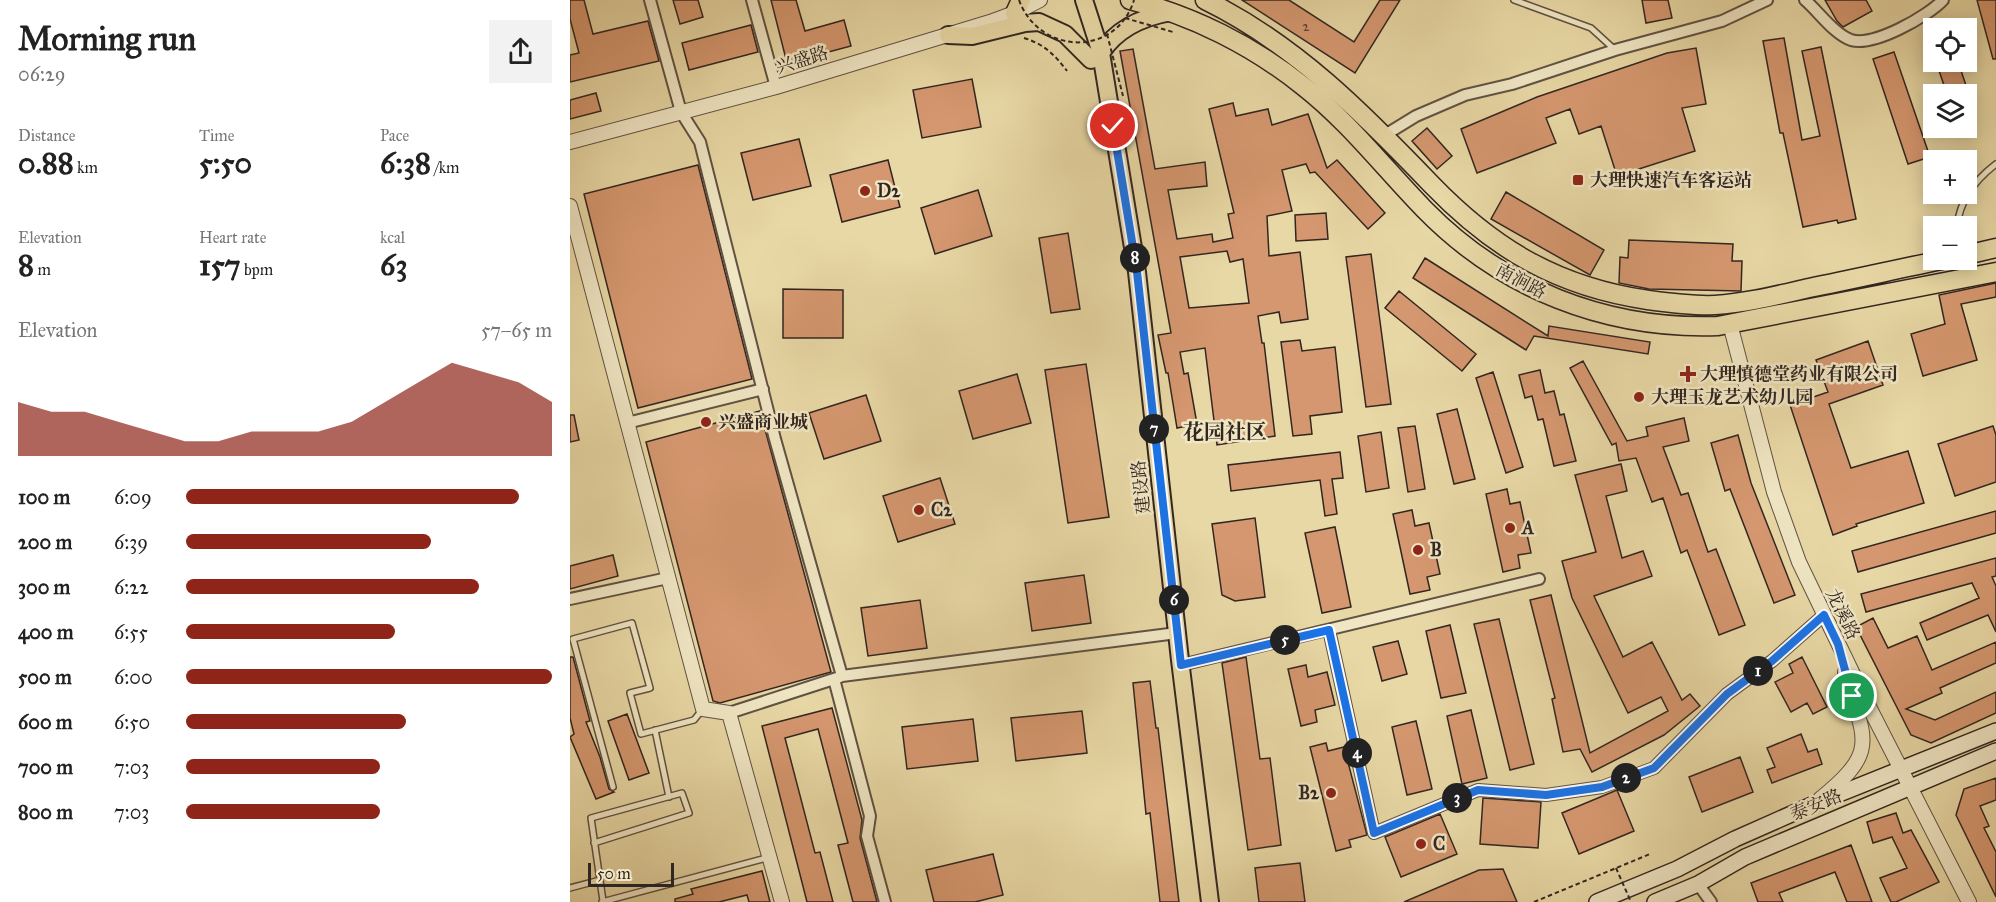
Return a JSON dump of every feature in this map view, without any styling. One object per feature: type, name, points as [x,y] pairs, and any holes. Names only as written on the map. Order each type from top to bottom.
[{"type":"highway","name":"南涧路","points":[[1132,0],[1171,12],[1265,59],[1322,102],[1448,232],[1492,266],[1527,286],[1574,307],[1624,319],[1685,326],[1730,324],[1996,272]]},
{"type":"highway","name":"南涧路","points":[[1206,0],[1288,49],[1327,80],[1473,224],[1517,256],[1575,283],[1629,297],[1684,305],[1726,304],[1770,297],[1923,264]]},
{"type":"highway","points":[[1370,149],[1385,135]]},
{"type":"highway","points":[[1977,252],[1996,248]]},
{"type":"highway","points":[[1726,304],[1730,324]]},
{"type":"main road","name":"建设路","points":[[1077,0],[1096,57],[1128,278],[1201,902]]},
{"type":"main road","name":"建设路","points":[[1084,0],[1137,272],[1210,902]]},
{"type":"main road","points":[[948,35],[972,36],[1025,23],[1039,22],[1065,34],[1096,57],[1128,26],[1148,17],[1171,12]]},
{"type":"main road","name":"泰安路","points":[[1597,902],[1677,868],[1814,804],[1996,731]]},
{"type":"main road","name":"泰安路","points":[[1655,902],[1698,884],[1745,857],[1996,752]]},
{"type":"street","points":[[650,0],[681,112],[700,141],[840,677],[870,816],[867,836],[885,902]]},
{"type":"street","points":[[752,0],[776,87]]},
{"type":"street","name":"兴盛路","points":[[570,142],[776,87],[948,35],[1018,4],[1040,0]]},
{"type":"street","points":[[1385,135],[1416,116],[1465,95],[1512,84],[1615,50],[1722,21],[1767,0]]},
{"type":"street","points":[[1805,0],[1840,33],[1851,40],[1861,41],[1889,33],[1919,19],[1943,0]]},
{"type":"street","points":[[570,206],[703,709],[729,713],[840,677],[1169,634]]},
{"type":"street","name":"龙溪路","points":[[1730,324],[1780,509],[1799,562],[1969,902]]},
{"type":"street","points":[[627,423],[763,389]]},
{"type":"street","points":[[570,599],[668,578]]},
{"type":"street","points":[[1181,665],[1539,579]]},
{"type":"street","points":[[1329,630],[1374,833],[1478,790],[1546,795],[1602,787],[1654,768],[1727,694],[1772,661],[1824,615]]},
{"type":"street","points":[[1814,804],[1849,774],[1858,761],[1862,747],[1860,720],[1838,644]]},
{"type":"street","points":[[729,713],[782,902]]},
{"type":"street","points":[[1698,884],[1710,902]]},
{"type":"lane","points":[[1515,0],[1591,28],[1615,50]]},
{"type":"lane","points":[[1958,216],[1968,193],[1996,164]]},
{"type":"lane","points":[[613,787],[573,639],[632,623],[650,688],[630,693],[641,734],[694,720],[703,709]]},
{"type":"lane","points":[[655,730],[669,797]]},
{"type":"lane","points":[[594,843],[689,813],[682,793],[591,818],[594,843],[600,880],[602,902],[770,857]]},
{"type":"lane","points":[[570,888],[600,880]]},
{"type":"path","points":[[1018,4],[1037,28],[1055,39],[1086,42],[1107,34],[1125,18],[1132,0]]},
{"type":"path","points":[[1125,18],[1173,32]]},
{"type":"path","points":[[1107,34],[1123,96]]},
{"type":"path","points":[[1017,39],[1025,38],[1039,43],[1054,54],[1067,71]]},
{"type":"path","points":[[1534,902],[1650,854]]},
{"type":"path","points":[[1617,868],[1631,902]]},
{"type":"building","points":[[570,0],[584,0],[593,34],[648,21],[659,61],[570,82],[570,55],[579,53],[570,19]]},
{"type":"building","points":[[673,0],[698,0],[703,17],[680,24]]},
{"type":"building","points":[[771,0],[796,0],[805,31],[844,20],[851,46],[787,63]]},
{"type":"building","points":[[1242,0],[1289,0],[1354,42],[1380,0],[1400,0],[1355,73]]},
{"type":"building","points":[[1642,0],[1668,0],[1672,18],[1646,23]]},
{"type":"building","points":[[1825,0],[1866,0],[1872,11],[1843,27]]},
{"type":"building","points":[[1977,0],[1996,0],[1996,59],[1993,59]]},
{"type":"building","points":[[751,25],[758,52],[689,70],[682,43]]},
{"type":"building","points":[[1784,38],[1802,140],[1820,136],[1802,51],[1821,47],[1856,219],[1838,223],[1837,220],[1803,227],[1783,133],[1780,133],[1763,41]]},
{"type":"building","points":[[1696,48],[1706,104],[1682,108],[1695,151],[1617,176],[1601,126],[1579,134],[1570,109],[1546,118],[1556,143],[1477,173],[1461,129],[1537,97],[1667,53]]},
{"type":"building","points":[[1133,49],[1155,169],[1205,162],[1207,186],[1168,190],[1177,239],[1212,234],[1213,242],[1233,238],[1228,214],[1234,213],[1209,109],[1233,103],[1236,116],[1268,109],[1272,125],[1308,114],[1327,168],[1337,160],[1385,213],[1368,229],[1315,172],[1310,173],[1306,164],[1282,170],[1292,211],[1267,216],[1269,256],[1300,252],[1308,319],[1281,323],[1279,312],[1258,316],[1262,343],[1264,343],[1275,436],[1217,445],[1205,348],[1180,352],[1184,374],[1188,373],[1197,424],[1177,428],[1168,373],[1166,373],[1158,335],[1171,333],[1120,51]],"holes":[[[1227,251],[1230,262],[1243,259],[1249,303],[1189,308],[1180,257]]]},
{"type":"building","points":[[1894,52],[1928,150],[1923,150],[1923,159],[1908,164],[1873,59]]},
{"type":"building","points":[[1939,72],[1961,72],[1966,84],[1944,84]]},
{"type":"building","points":[[972,79],[981,127],[922,138],[913,90]]},
{"type":"building","points":[[596,93],[601,111],[570,119],[570,100]]},
{"type":"building","points":[[1427,128],[1452,156],[1437,169],[1412,141]]},
{"type":"building","points":[[799,139],[811,186],[753,200],[741,153]]},
{"type":"building","name":"D2","points":[[888,160],[900,207],[842,222],[830,175]]},
{"type":"building","points":[[698,165],[752,379],[638,408],[584,194]]},
{"type":"building","points":[[978,190],[992,236],[935,254],[921,208]]},
{"type":"building","points":[[1506,192],[1604,250],[1590,275],[1491,219]]},
{"type":"building","points":[[1326,213],[1328,239],[1296,241],[1295,215]]},
{"type":"building","points":[[1068,233],[1080,309],[1051,313],[1039,238]]},
{"type":"building","points":[[1629,240],[1733,244],[1732,261],[1742,261],[1741,291],[1649,289],[1619,283],[1620,257],[1628,258]]},
{"type":"building","points":[[1371,254],[1391,404],[1366,407],[1346,257]]},
{"type":"building","points":[[1425,258],[1548,336],[1549,326],[1650,342],[1648,354],[1534,336],[1526,350],[1413,278]]},
{"type":"building","points":[[1996,283],[1996,297],[1961,304],[1977,360],[1923,376],[1911,334],[1945,324],[1939,295]]},
{"type":"building","points":[[783,289],[843,290],[843,338],[783,338]]},
{"type":"building","points":[[1399,291],[1476,354],[1462,371],[1385,308]]},
{"type":"building","points":[[1300,340],[1302,351],[1335,347],[1342,412],[1310,416],[1312,434],[1293,436],[1281,342]]},
{"type":"building","points":[[1868,341],[1883,385],[1829,404],[1851,468],[1908,451],[1924,503],[1856,524],[1857,526],[1833,535],[1790,405],[1828,392],[1816,360]]},
{"type":"building","points":[[1583,361],[1627,441],[1648,436],[1646,427],[1684,418],[1689,441],[1663,447],[1681,495],[1688,493],[1708,552],[1716,549],[1745,625],[1719,635],[1687,550],[1681,553],[1663,498],[1652,502],[1636,458],[1619,461],[1616,443],[1612,445],[1570,368]]},
{"type":"building","points":[[1086,364],[1109,517],[1068,523],[1045,370]]},
{"type":"building","points":[[1540,370],[1545,393],[1554,391],[1560,415],[1564,414],[1576,461],[1554,466],[1543,419],[1538,420],[1532,396],[1525,398],[1519,375]]},
{"type":"building","points":[[1493,372],[1523,467],[1506,473],[1476,378]]},
{"type":"building","points":[[1017,374],[1031,423],[973,439],[959,391]]},
{"type":"building","points":[[866,395],[881,441],[824,459],[809,413]]},
{"type":"building","points":[[1457,409],[1475,479],[1454,484],[1437,414]]},
{"type":"building","points":[[760,411],[831,672],[720,703],[713,701],[646,442]]},
{"type":"building","points":[[570,415],[574,415],[579,440],[570,442]]},
{"type":"building","points":[[1415,426],[1425,489],[1408,492],[1398,428]]},
{"type":"building","points":[[1993,426],[1996,435],[1996,482],[1955,496],[1938,444]]},
{"type":"building","points":[[1381,432],[1389,488],[1366,492],[1358,436]]},
{"type":"building","points":[[1738,435],[1751,483],[1795,595],[1774,603],[1730,489],[1725,491],[1711,443]]},
{"type":"building","points":[[1340,452],[1343,478],[1332,479],[1337,514],[1325,516],[1320,480],[1231,491],[1228,465]]},
{"type":"building","points":[[1621,464],[1627,491],[1606,496],[1622,558],[1643,551],[1652,576],[1594,596],[1623,657],[1652,642],[1682,700],[1690,694],[1700,706],[1664,735],[1592,772],[1580,749],[1563,752],[1552,699],[1555,698],[1530,600],[1551,595],[1590,753],[1668,711],[1661,697],[1628,713],[1572,598],[1562,561],[1596,552],[1575,475]]},
{"type":"building","name":"C2","points":[[940,478],[955,524],[898,542],[883,496]]},
{"type":"building","name":"A","points":[[1507,489],[1510,504],[1520,502],[1531,553],[1518,555],[1520,568],[1503,572],[1486,494]]},
{"type":"building","name":"B","points":[[1412,510],[1415,526],[1429,523],[1440,574],[1427,577],[1430,590],[1410,594],[1393,514]]},
{"type":"building","points":[[1996,511],[1996,533],[1858,572],[1852,551]]},
{"type":"building","points":[[1255,518],[1265,597],[1235,601],[1222,595],[1212,524]]},
{"type":"building","points":[[1335,527],[1351,607],[1322,613],[1305,533]]},
{"type":"building","points":[[613,555],[618,576],[570,589],[570,566]]},
{"type":"building","points":[[1996,558],[1996,576],[1992,577],[1996,586],[1996,632],[1988,615],[1927,640],[1920,623],[1979,598],[1972,583],[1866,612],[1861,594]]},
{"type":"building","points":[[1084,575],[1091,623],[1032,631],[1025,583]]},
{"type":"building","points":[[920,600],[927,648],[868,656],[861,608]]},
{"type":"building","points":[[1873,618],[1888,648],[1917,636],[1932,670],[1996,642],[1996,663],[1940,688],[1942,693],[1906,709],[1935,720],[1996,692],[1996,713],[1931,743],[1911,735],[1856,627]]},
{"type":"building","points":[[1499,619],[1534,764],[1510,770],[1474,624]]},
{"type":"building","points":[[1450,625],[1466,693],[1441,698],[1426,631]]},
{"type":"building","points":[[1398,641],[1407,674],[1382,681],[1373,647]]},
{"type":"building","points":[[570,657],[573,657],[590,721],[586,722],[600,757],[609,789],[614,792],[596,799],[570,737],[574,734],[570,718]]},
{"type":"building","points":[[1246,657],[1260,759],[1270,758],[1281,845],[1248,850],[1222,663]]},
{"type":"building","points":[[1802,657],[1827,707],[1813,714],[1807,703],[1791,712],[1775,682],[1793,673],[1789,664]]},
{"type":"building","points":[[1306,665],[1308,677],[1327,672],[1335,705],[1315,710],[1317,722],[1301,726],[1288,669]]},
{"type":"building","points":[[1150,681],[1156,728],[1158,728],[1179,902],[1160,902],[1150,813],[1146,814],[1133,683]]},
{"type":"building","points":[[832,708],[862,820],[860,838],[877,902],[853,902],[838,845],[848,843],[818,729],[785,738],[815,853],[820,852],[833,902],[807,902],[762,726]]},
{"type":"building","points":[[1471,710],[1487,778],[1462,784],[1447,716]]},
{"type":"building","points":[[1082,711],[1087,753],[1016,761],[1011,718]]},
{"type":"building","points":[[627,714],[649,773],[629,780],[608,721]]},
{"type":"building","points":[[973,719],[978,761],[907,769],[902,727]]},
{"type":"building","points":[[1416,721],[1432,789],[1407,795],[1392,727]]},
{"type":"building","points":[[1801,734],[1808,752],[1817,749],[1822,764],[1772,783],[1767,770],[1775,767],[1767,748]]},
{"type":"building","name":"B2","points":[[1326,743],[1328,751],[1344,747],[1367,835],[1349,840],[1351,847],[1336,851],[1310,747]]},
{"type":"building","points":[[1740,757],[1753,792],[1702,812],[1689,777]]},
{"type":"building","points":[[1996,778],[1996,800],[1980,806],[1989,826],[1984,828],[1996,852],[1996,897],[1956,815],[1964,789]]},
{"type":"building","points":[[1617,790],[1634,831],[1579,854],[1562,813]]},
{"type":"building","points":[[1483,798],[1541,802],[1538,848],[1480,844]]},
{"type":"building","points":[[1896,813],[1903,833],[1911,830],[1939,882],[1896,902],[1891,902],[1880,878],[1907,868],[1892,837],[1873,843],[1867,822]]},
{"type":"building","name":"C","points":[[1440,814],[1457,854],[1401,877],[1385,837]]},
{"type":"building","points":[[1851,845],[1872,902],[1847,902],[1835,872],[1779,893],[1783,902],[1758,902],[1751,883]]},
{"type":"building","points":[[993,854],[1003,895],[975,902],[934,902],[926,870]]},
{"type":"building","points":[[1300,863],[1305,902],[1259,902],[1255,868]]},
{"type":"building","points":[[1503,869],[1517,902],[1404,902],[1479,870]]},
{"type":"building","points":[[762,871],[770,902],[749,902],[747,895],[719,902],[675,902],[675,899],[693,894],[691,889]]},
{"type":"place","name":"大理快速汽车客运站","points":[[1578,180]]},
{"type":"place","name":"D2","points":[[865,191]]},
{"type":"place","name":"大理慎德堂药业有限公司","points":[[1688,374]]},
{"type":"place","name":"大理玉龙艺术幼儿园","points":[[1639,397]]},
{"type":"place","name":"兴盛商业城","points":[[706,422]]},
{"type":"place","name":"C2","points":[[919,510]]},
{"type":"place","name":"A","points":[[1510,528]]},
{"type":"place","name":"B","points":[[1418,550]]},
{"type":"place","name":"B2","points":[[1331,793]]},
{"type":"place","name":"C","points":[[1421,844]]},
{"type":"district","name":"花园社区","points":[[1225,432]]},
{"type":"route","points":[[1113,126],[1137,272],[1181,665],[1329,630],[1374,833],[1478,790],[1546,795],[1602,787],[1654,768],[1727,694],[1772,661],[1824,615],[1838,644],[1852,696]]}]
